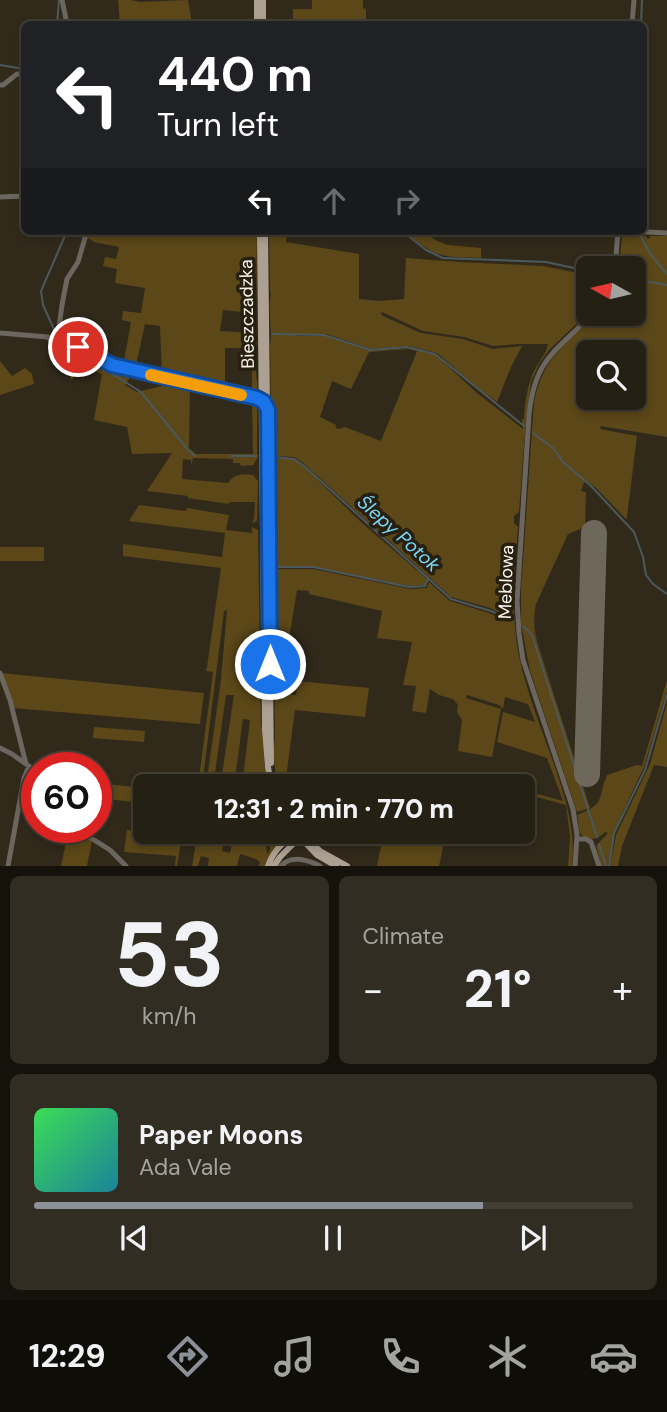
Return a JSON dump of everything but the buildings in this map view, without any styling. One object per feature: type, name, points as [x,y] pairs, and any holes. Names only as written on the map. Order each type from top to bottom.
[{"type":"main road","points":[[257,0],[257,21]]},
{"type":"main road","points":[[263,0],[263,21]]},
{"type":"main road","name":"Bieszczadzka","points":[[260,235],[265,729],[270,774]]},
{"type":"main road","name":"Bieszczadzka","points":[[265,235],[272,774]]},
{"type":"main road","points":[[268,866],[274,854],[288,844]]},
{"type":"main road","points":[[274,866],[288,844]]},
{"type":"main road","points":[[297,844],[307,846],[335,866]]},
{"type":"main road","points":[[311,844],[347,866]]},
{"type":"street","points":[[62,0],[66,21]]},
{"type":"street","points":[[632,21],[634,0]]},
{"type":"street","points":[[0,85],[21,74]]},
{"type":"street","points":[[0,197],[21,196]]},
{"type":"street","points":[[647,232],[667,233]]},
{"type":"street","points":[[67,344],[59,327],[62,305],[67,279],[78,262],[87,235]]},
{"type":"street","points":[[616,256],[618,235]]},
{"type":"street","name":"Meblowa","points":[[575,866],[577,839],[571,802],[523,660],[517,601],[534,386],[550,354],[579,326]]},
{"type":"street","points":[[0,333],[48,337],[52,342],[67,344],[112,365],[261,398],[268,410]]},
{"type":"street","name":"Bieszczadzka","points":[[261,398],[268,388]]},
{"type":"street","points":[[0,673],[24,752]]},
{"type":"street","points":[[0,748],[21,761]]},
{"type":"street","points":[[8,866],[21,794]]},
{"type":"street","points":[[577,839],[591,842],[600,866]]},
{"type":"street","points":[[99,843],[126,866]]},
{"type":"street","points":[[281,866],[286,861],[293,860],[320,866]]},
{"type":"shaded area","points":[[118,0],[188,0],[192,21],[120,21]]},
{"type":"shaded area","points":[[312,0],[363,0],[366,21],[293,21],[293,9],[312,9]]},
{"type":"shaded area","points":[[88,235],[257,235],[256,313],[252,315],[223,310],[220,331],[252,333],[252,317],[256,316],[258,393],[257,384],[257,393],[252,394],[252,348],[225,348],[225,390],[162,376],[160,326],[145,324],[135,370],[123,367],[131,322],[122,320],[123,311],[141,313],[145,288],[115,283],[117,269],[103,266],[105,257],[116,259],[119,247],[94,242],[88,238]]},
{"type":"shaded area","points":[[269,235],[287,235],[286,242],[359,254],[359,299],[404,299],[406,258],[543,266],[576,273],[576,324],[549,350],[531,382],[519,512],[514,516],[514,523],[518,527],[514,594],[517,643],[527,687],[566,804],[573,840],[572,866],[568,866],[570,836],[566,805],[535,796],[535,793],[563,801],[547,758],[497,742],[503,712],[535,722],[528,704],[505,697],[503,709],[499,705],[467,695],[466,698],[501,709],[492,757],[458,751],[462,720],[457,712],[458,705],[453,699],[430,689],[426,713],[412,711],[416,686],[403,685],[412,642],[377,638],[382,611],[297,590],[280,694],[296,695],[297,681],[369,688],[365,717],[295,710],[287,774],[276,774],[273,751]],"holes":[[[382,312],[423,331],[464,337],[493,346],[548,344],[530,381],[522,419],[523,429],[477,393],[436,355],[411,348],[371,351],[325,336],[291,334],[326,334],[372,349],[409,346],[437,353],[497,402],[522,346],[493,349],[463,339],[421,333],[381,314]],[[409,349],[417,351],[381,441],[345,427],[336,428],[336,425],[320,417],[332,381],[351,389],[369,352]],[[277,456],[294,457],[451,597],[490,608],[510,618],[510,622],[450,601],[429,582],[427,588],[410,589],[313,569],[278,569],[279,566],[313,567],[410,586],[425,585],[427,579],[361,522],[302,465],[294,459],[277,459]]]},
{"type":"shaded area","points":[[409,235],[429,235],[448,245],[481,248],[481,258],[440,254]]},
{"type":"shaded area","points":[[622,236],[646,236],[649,239],[650,236],[667,236],[667,437],[601,426],[600,429],[637,436],[627,517],[626,519],[585,480],[581,491],[586,492],[585,527],[568,534],[536,604],[534,615],[538,645],[590,808],[577,812],[530,671],[521,624],[534,402],[544,372],[566,343],[584,326],[646,326],[646,256],[620,256]]},
{"type":"shaded area","points":[[71,347],[109,366],[133,373],[125,385],[137,392],[162,386],[162,379],[190,385],[189,448],[196,454],[253,454],[252,399],[257,401],[257,459],[253,465],[241,466],[240,463],[233,463],[233,459],[193,458],[191,466],[191,460],[183,459],[182,479],[228,483],[239,475],[253,475],[258,481],[257,521],[252,523],[255,502],[229,504],[147,491],[172,453],[132,454],[127,427],[94,420],[102,374],[75,364],[73,380],[70,379],[72,354],[67,348]]},
{"type":"shaded area","points":[[0,361],[12,376],[25,368],[32,374],[34,384],[0,395]]},
{"type":"shaded area","points":[[139,505],[186,511],[187,508],[229,515],[226,530],[252,533],[252,527],[258,530],[261,729],[263,719],[266,774],[243,774],[250,720],[243,719],[236,774],[222,774],[234,695],[226,695],[215,774],[208,774],[221,680],[227,610],[224,611],[204,774],[200,774],[213,672],[206,671],[221,568],[123,556],[123,544],[222,557],[225,533],[129,521]]},
{"type":"shaded area","points":[[0,547],[44,547],[44,561],[0,561]]},
{"type":"shaded area","points":[[1,673],[204,693],[200,724],[13,708]]},
{"type":"shaded area","points":[[667,680],[667,691],[644,767],[614,831],[608,866],[601,866],[596,846],[608,833],[592,839],[586,838],[580,833],[577,815],[597,804],[607,775],[637,765],[642,766]]},
{"type":"shaded area","points":[[667,703],[667,767],[654,765],[622,846],[618,866],[610,866],[616,835],[650,764]]},
{"type":"shaded area","points":[[94,727],[145,731],[144,742],[93,738]]},
{"type":"shaded area","points":[[112,785],[133,787],[133,802],[112,800]]},
{"type":"shaded area","points":[[127,830],[133,831],[133,844],[181,844],[177,866],[176,856],[124,852]]},
{"type":"shaded area","points":[[66,843],[92,843],[87,866],[61,866]]},
{"type":"shaded area","points":[[196,844],[223,844],[222,851],[230,853],[232,844],[266,844],[267,854],[270,844],[281,844],[266,866],[259,866],[260,862],[256,859],[240,854],[237,866],[208,866],[209,858],[201,856],[198,866],[192,866]]},
{"type":"shaded area","points":[[381,844],[441,844],[443,847],[439,866],[377,866]]},
{"type":"waterway","points":[[57,21],[59,0]]},
{"type":"waterway","points":[[641,21],[642,0]]},
{"type":"waterway","points":[[0,65],[21,68]]},
{"type":"waterway","points":[[65,235],[41,291],[43,305],[58,338],[65,344]]},
{"type":"waterway","points":[[407,235],[426,250],[443,258],[546,262],[576,268]]},
{"type":"waterway","points":[[641,237],[651,255],[667,274]]},
{"type":"waterway","points":[[646,281],[667,285]]},
{"type":"waterway","points":[[273,334],[324,335],[371,350],[407,347],[435,354],[524,426]]},
{"type":"waterway","points":[[69,347],[141,392],[195,456]]},
{"type":"waterway","points":[[533,433],[553,448],[563,462],[591,486],[634,532],[646,575],[667,594]]},
{"type":"waterway","points":[[231,456],[257,456]]},
{"type":"waterway","name":"Ślepy Potok","points":[[274,457],[294,459],[304,466],[451,599],[513,621]]},
{"type":"waterway","points":[[275,567],[313,567],[409,587],[425,586],[428,579]]},
{"type":"waterway","name":"Ślepy Potok","points":[[523,626],[532,635],[597,837]]},
{"type":"waterway","points":[[609,866],[614,833],[645,770],[667,695]]},
{"type":"waterway","name":"Ślepy Potok","points":[[599,844],[606,866]]},
{"type":"runway","points":[[587,774],[594,533]]},
{"type":"slow traffic","points":[[151,375],[241,395]]},
{"type":"route","points":[[78,347],[112,365],[257,398],[264,402],[268,410],[270,664]]}]
